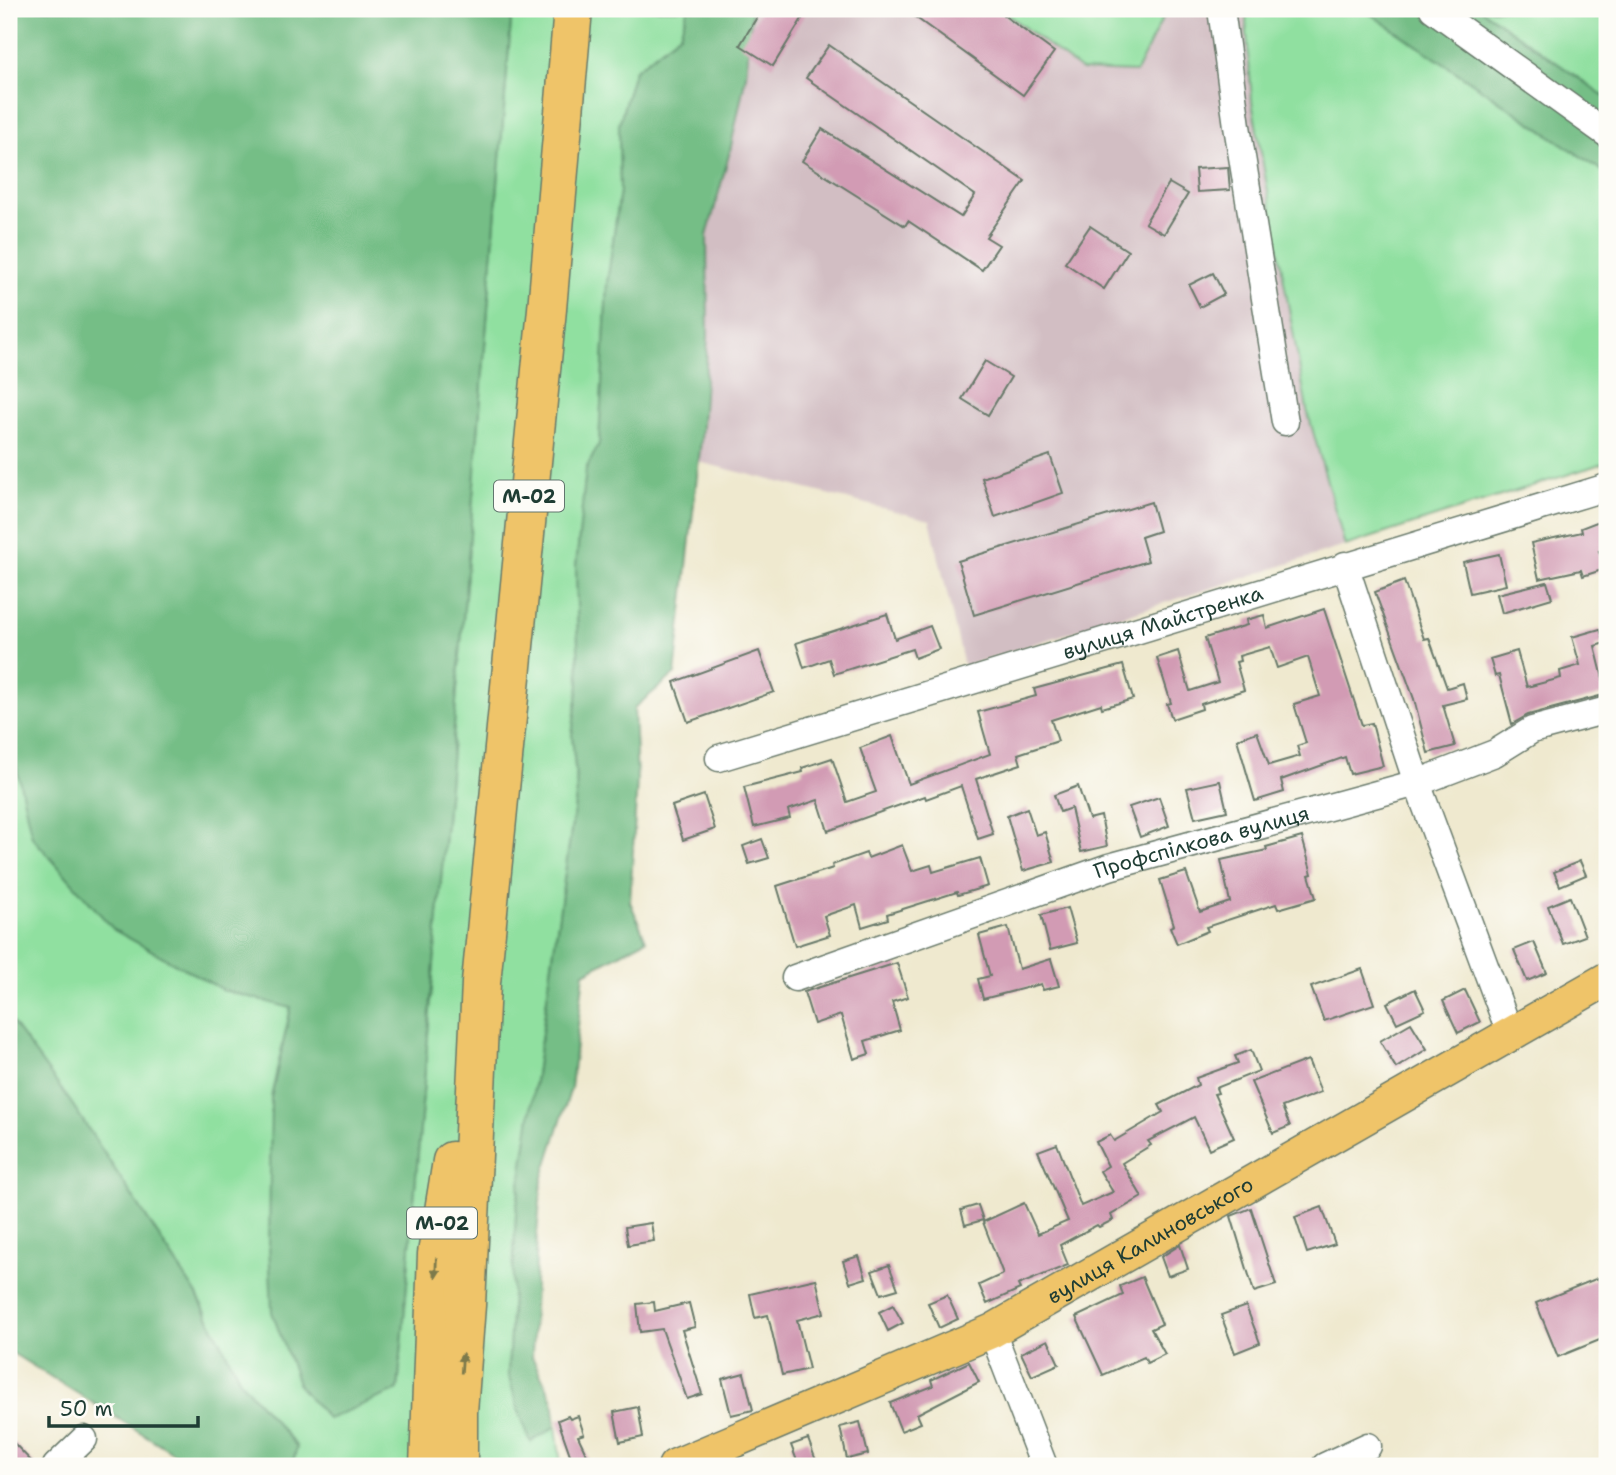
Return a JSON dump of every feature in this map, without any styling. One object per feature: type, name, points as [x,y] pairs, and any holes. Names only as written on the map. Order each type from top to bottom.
[{"type":"highway","name":"М-02","points":[[458,1449],[481,983],[546,323],[573,9]]},
{"type":"highway","name":"М-02","points":[[429,1466],[437,1254],[481,983]]},
{"type":"highway","points":[[458,1449],[477,1466]]},
{"type":"main road","name":"вулиця Калиновського","points":[[675,1466],[992,1331],[1607,981]]},
{"type":"street","points":[[1221,9],[1237,127],[1285,422]]},
{"type":"street","points":[[1433,9],[1607,134]]},
{"type":"street","name":"вулиця Майстренка","points":[[719,758],[1607,487]]},
{"type":"street","points":[[1345,565],[1417,783],[1511,1036]]},
{"type":"street","name":"Профспілкова вулиця","points":[[795,978],[1110,867],[1417,783],[1495,753],[1532,730],[1607,710]]},
{"type":"street","points":[[992,1331],[1044,1466]]},
{"type":"street","points":[[56,1466],[84,1439]]},
{"type":"street","points":[[1325,1466],[1368,1446]]},
{"type":"shaded area","points":[[752,9],[1248,9],[1246,21],[1252,102],[1307,410],[1345,546],[964,666],[930,520],[699,462],[708,336],[707,236],[730,151]]},
{"type":"green space","points":[[9,9],[512,9],[398,1390],[328,1419],[299,1386],[272,1312],[269,1245],[271,1098],[291,1008],[223,990],[114,930],[32,837],[11,743],[9,710]]},
{"type":"green space","points":[[512,9],[688,9],[680,34],[634,71],[619,125],[620,191],[607,284],[599,444],[586,469],[576,566],[579,685],[572,735],[577,790],[516,1213],[508,1374],[531,1442],[556,1426],[561,1466],[292,1466],[297,1447],[241,1382],[197,1295],[72,1104],[9,1018],[9,710],[11,743],[223,990],[291,1007],[271,1098],[398,1390]]},
{"type":"green space","points":[[688,9],[752,9],[746,75],[730,151],[707,236],[708,336],[701,440],[675,674],[634,708],[637,780],[630,902],[646,940],[584,973],[571,1088],[542,1180],[537,1234],[532,1357],[553,1400],[556,1426],[531,1442],[508,1374],[516,1213],[577,790],[572,735],[579,685],[576,566],[586,469],[599,444],[607,284],[620,191],[619,125],[634,71],[680,34]]},
{"type":"green space","points":[[1000,9],[1167,9],[1136,72],[1081,70]]},
{"type":"green space","points":[[1248,9],[1363,9],[1607,174],[1607,462],[1345,546],[1307,410],[1252,102],[1246,21]]},
{"type":"green space","points":[[1363,9],[1480,9],[1607,98],[1607,174]]},
{"type":"green space","points":[[1480,9],[1607,9],[1607,98]]},
{"type":"green space","points":[[9,1018],[72,1104],[197,1295],[241,1382],[297,1447],[292,1466],[195,1466],[9,1351]]},
{"type":"building","points":[[762,9],[808,9],[773,66],[740,45]]},
{"type":"building","points":[[904,9],[995,9],[1054,52],[1023,95]]},
{"type":"building","points":[[829,45],[1025,181],[986,237],[999,245],[982,270],[908,221],[905,226],[802,161],[822,129],[961,217],[975,195],[806,78]]},
{"type":"building","points":[[1228,167],[1230,190],[1197,192],[1195,169]]},
{"type":"building","points":[[1169,183],[1188,194],[1164,234],[1145,223]]},
{"type":"building","points":[[1090,226],[1128,251],[1104,289],[1065,263]]},
{"type":"building","points":[[1213,273],[1224,294],[1200,307],[1189,285]]},
{"type":"building","points":[[985,361],[1011,377],[988,415],[962,399]]},
{"type":"building","points":[[1050,455],[1063,493],[995,517],[982,478]]},
{"type":"building","points":[[1151,502],[1159,531],[1141,537],[1148,561],[974,615],[958,561]]},
{"type":"building","points":[[1607,518],[1607,549],[1599,551],[1605,569],[1583,576],[1581,570],[1539,579],[1531,543],[1582,532],[1581,528]]},
{"type":"building","points":[[1499,554],[1506,585],[1470,593],[1463,562]]},
{"type":"building","points":[[1404,581],[1424,639],[1429,638],[1447,688],[1463,683],[1467,699],[1443,705],[1455,746],[1428,753],[1414,699],[1375,592]]},
{"type":"building","points":[[1547,582],[1552,598],[1502,613],[1497,594]]},
{"type":"building","points":[[1324,609],[1362,725],[1372,723],[1383,766],[1350,774],[1345,757],[1281,780],[1284,792],[1255,801],[1237,739],[1257,732],[1269,765],[1300,756],[1297,746],[1306,743],[1294,704],[1320,696],[1308,657],[1277,668],[1270,647],[1239,656],[1240,661],[1236,662],[1244,690],[1201,704],[1202,709],[1172,719],[1167,704],[1171,703],[1157,658],[1178,651],[1190,691],[1218,682],[1205,638],[1247,625],[1246,620],[1264,615],[1267,628]]},
{"type":"building","points":[[887,614],[895,639],[930,626],[939,649],[915,658],[912,649],[834,674],[829,659],[804,668],[796,643]]},
{"type":"building","points":[[1600,629],[1605,643],[1595,646],[1607,694],[1528,715],[1512,724],[1499,675],[1495,676],[1490,659],[1517,651],[1527,687],[1561,678],[1560,671],[1580,665],[1572,637]]},
{"type":"building","points":[[759,651],[774,692],[688,722],[674,682]]},
{"type":"building","points":[[1123,665],[1133,699],[1102,708],[1101,704],[1051,720],[1058,741],[1018,754],[1021,764],[976,779],[993,834],[978,839],[961,786],[828,831],[818,800],[788,810],[790,818],[754,827],[744,787],[803,772],[802,768],[832,758],[847,802],[876,792],[860,748],[892,736],[909,784],[990,754],[978,712],[1036,696],[1034,689]]},
{"type":"building","points":[[1220,781],[1227,811],[1195,818],[1187,788]]},
{"type":"building","points":[[1078,786],[1089,819],[1101,816],[1107,846],[1081,852],[1071,808],[1060,812],[1054,795]]},
{"type":"building","points":[[704,795],[715,829],[683,840],[672,806]]},
{"type":"building","points":[[1159,797],[1169,826],[1140,837],[1129,807]]},
{"type":"building","points":[[1027,808],[1036,835],[1045,832],[1054,862],[1023,871],[1007,816]]},
{"type":"building","points":[[1302,837],[1316,898],[1278,909],[1276,904],[1206,927],[1208,931],[1177,944],[1170,927],[1174,925],[1160,880],[1186,872],[1200,912],[1230,902],[1221,860],[1267,850],[1266,847]]},
{"type":"building","points":[[762,839],[769,858],[749,864],[743,846]]},
{"type":"building","points":[[902,845],[912,871],[931,865],[933,872],[980,858],[988,886],[958,895],[957,892],[887,914],[888,919],[862,927],[856,905],[824,916],[830,935],[795,946],[777,886],[833,868],[832,865],[866,853],[868,858]]},
{"type":"building","points":[[1580,861],[1586,875],[1560,886],[1554,872]]},
{"type":"building","points":[[1570,897],[1585,936],[1563,944],[1548,906]]},
{"type":"building","points":[[1067,908],[1077,943],[1050,950],[1041,915]]},
{"type":"building","points":[[1008,927],[1019,969],[1051,959],[1059,986],[1043,990],[1041,984],[983,999],[978,979],[990,976],[979,935]]},
{"type":"building","points":[[1534,942],[1547,973],[1527,981],[1514,950]]},
{"type":"building","points":[[897,963],[908,997],[892,1002],[900,1030],[865,1041],[869,1054],[854,1059],[841,1015],[814,1024],[804,992]]},
{"type":"building","points":[[1362,969],[1374,1004],[1324,1021],[1311,987]]},
{"type":"building","points":[[1415,989],[1425,1010],[1397,1023],[1387,1003]]},
{"type":"building","points":[[1465,990],[1480,1022],[1458,1033],[1443,1001]]},
{"type":"building","points":[[1411,1023],[1427,1049],[1396,1068],[1380,1041]]},
{"type":"building","points":[[1251,1050],[1259,1071],[1216,1088],[1218,1093],[1214,1094],[1234,1138],[1209,1149],[1194,1117],[1148,1141],[1151,1145],[1122,1163],[1142,1197],[1111,1215],[1113,1220],[1099,1227],[1097,1225],[1060,1245],[1068,1265],[1018,1285],[1020,1289],[987,1304],[979,1285],[1003,1274],[983,1222],[1024,1203],[1038,1234],[1068,1221],[1038,1151],[1057,1144],[1081,1206],[1113,1192],[1100,1171],[1108,1166],[1096,1142],[1110,1135],[1114,1141],[1163,1112],[1159,1105],[1198,1085],[1196,1078],[1238,1063],[1235,1056]]},
{"type":"building","points":[[1308,1060],[1321,1092],[1282,1107],[1290,1126],[1273,1133],[1251,1082]]},
{"type":"building","points":[[978,1205],[983,1220],[965,1225],[961,1210]]},
{"type":"building","points":[[1322,1207],[1335,1244],[1307,1253],[1295,1217]]},
{"type":"building","points":[[1251,1208],[1276,1285],[1254,1292],[1231,1216]]},
{"type":"building","points":[[651,1223],[654,1241],[628,1245],[625,1227]]},
{"type":"building","points":[[1180,1245],[1188,1269],[1168,1276],[1161,1257]]},
{"type":"building","points":[[859,1256],[866,1278],[850,1283],[843,1261]]},
{"type":"building","points":[[889,1265],[898,1289],[881,1294],[872,1271]]},
{"type":"building","points":[[1142,1277],[1162,1324],[1151,1329],[1165,1354],[1147,1363],[1144,1357],[1103,1375],[1076,1317],[1123,1295],[1120,1286]]},
{"type":"building","points":[[1598,1278],[1607,1301],[1607,1337],[1558,1357],[1536,1303]]},
{"type":"building","points":[[816,1279],[824,1313],[797,1320],[809,1369],[782,1375],[768,1315],[755,1318],[750,1294]]},
{"type":"building","points":[[947,1295],[958,1319],[939,1328],[928,1303]]},
{"type":"building","points":[[654,1302],[655,1311],[689,1303],[695,1327],[682,1330],[702,1394],[687,1399],[662,1329],[640,1332],[637,1304]]},
{"type":"building","points":[[893,1305],[903,1323],[888,1331],[879,1312]]},
{"type":"building","points":[[1246,1306],[1260,1343],[1235,1353],[1221,1315]]},
{"type":"building","points":[[1048,1340],[1059,1364],[1032,1376],[1021,1353]]},
{"type":"building","points":[[969,1362],[979,1382],[917,1414],[921,1423],[901,1431],[890,1403],[933,1386],[931,1380]]},
{"type":"building","points":[[744,1373],[753,1410],[731,1415],[722,1379]]},
{"type":"building","points":[[638,1407],[643,1437],[620,1442],[614,1412]]},
{"type":"building","points":[[568,1416],[570,1419],[578,1416],[584,1434],[578,1436],[592,1466],[574,1466],[558,1420]]},
{"type":"building","points":[[860,1422],[868,1454],[847,1459],[840,1427]]},
{"type":"building","points":[[9,1438],[36,1466],[9,1466]]},
{"type":"building","points":[[808,1439],[818,1466],[799,1466],[791,1445]]}]
